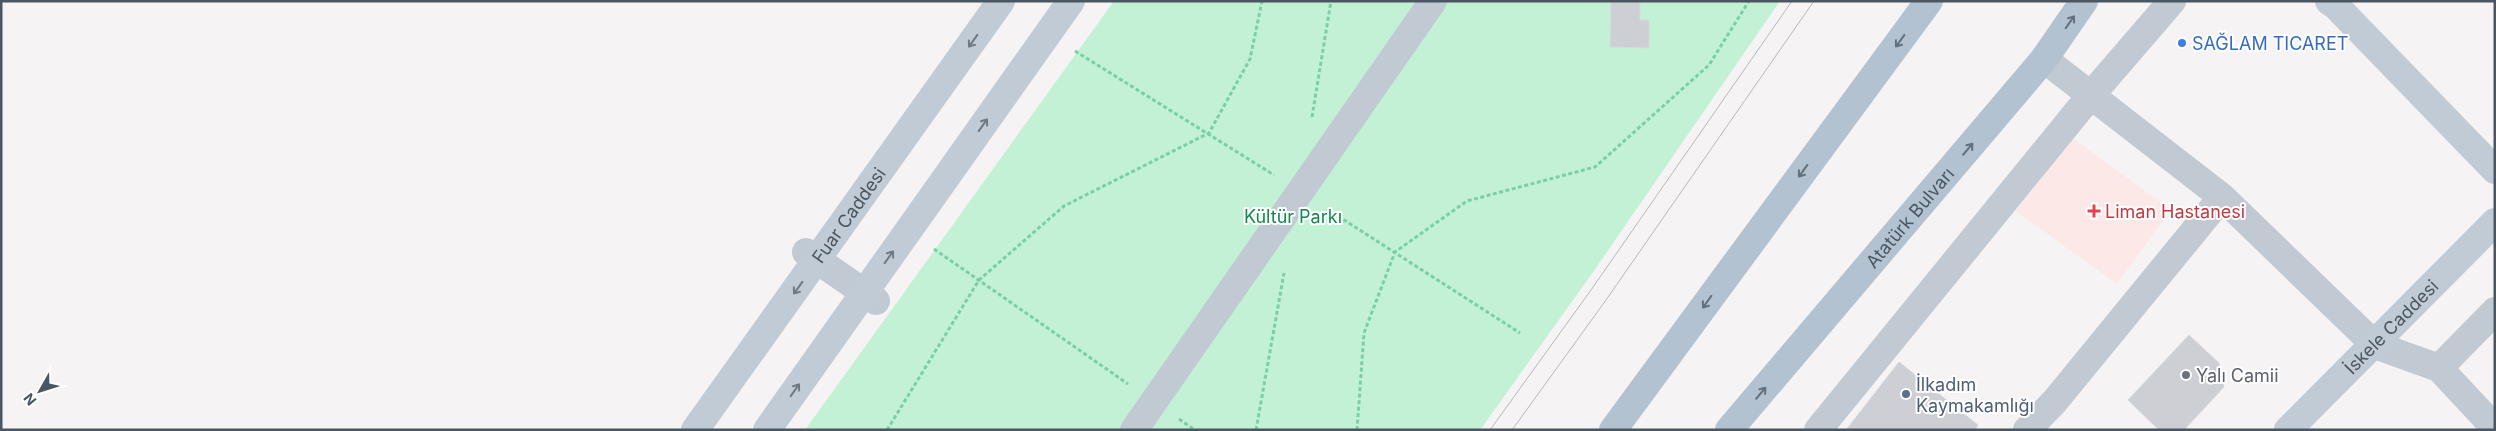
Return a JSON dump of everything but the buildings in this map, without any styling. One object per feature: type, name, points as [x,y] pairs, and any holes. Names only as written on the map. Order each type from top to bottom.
[{"type":"main road","name":"Fuar Caddesi","points":[[695,430],[812,256],[1001,1]]},
{"type":"main road","points":[[767,430],[870,296],[907,231],[1071,1]]},
{"type":"main road","points":[[1613,430],[1929,1]]},
{"type":"main road","name":"Atatürk Bulvarı","points":[[1729,430],[2044,59],[2084,1]]},
{"type":"main road","points":[[2335,2],[2495,170]]},
{"type":"main road","name":"İskele Caddesi","points":[[2288,430],[2495,222]]},
{"type":"street","points":[[1134,430],[1433,1]]},
{"type":"street","points":[[1818,430],[2090,96],[2172,1]]},
{"type":"street","points":[[2044,59],[2222,197],[2375,344],[2439,368],[2495,428]]},
{"type":"street","points":[[2027,430],[2055,401],[2222,197]]},
{"type":"street","points":[[812,256],[870,296]]},
{"type":"street","points":[[2439,368],[2495,311]]},
{"type":"path","points":[[887,430],[979,280],[1064,206],[1209,133],[1250,59],[1262,1]]},
{"type":"path","points":[[1357,430],[1364,333],[1395,252],[1467,200],[1595,167],[1709,65],[1749,1]]},
{"type":"path","points":[[907,231],[1195,430]]},
{"type":"shaded area","name":"Liman Hastanesi","points":[[2071,137],[2171,210],[2117,284],[2016,211]]},
{"type":"green space","name":"Kültür Parkı","points":[[1114,1],[1780,1],[1591,275],[1480,430],[805,430]]},
{"type":"tram line","points":[[1490,430],[1591,290],[1792,1]]},
{"type":"tram line","points":[[1512,430],[1606,300],[1814,1]]},
{"type":"place","name":"SAĞLAM TICARET","points":[[2182,43]]},
{"type":"place","name":"Liman Hastanesi","points":[[2094,211]]},
{"type":"place","name":"Yalı Camii","points":[[2186,375]]},
{"type":"place","name":"İlkadım Kaymakamlığı","points":[[1906,394]]}]
